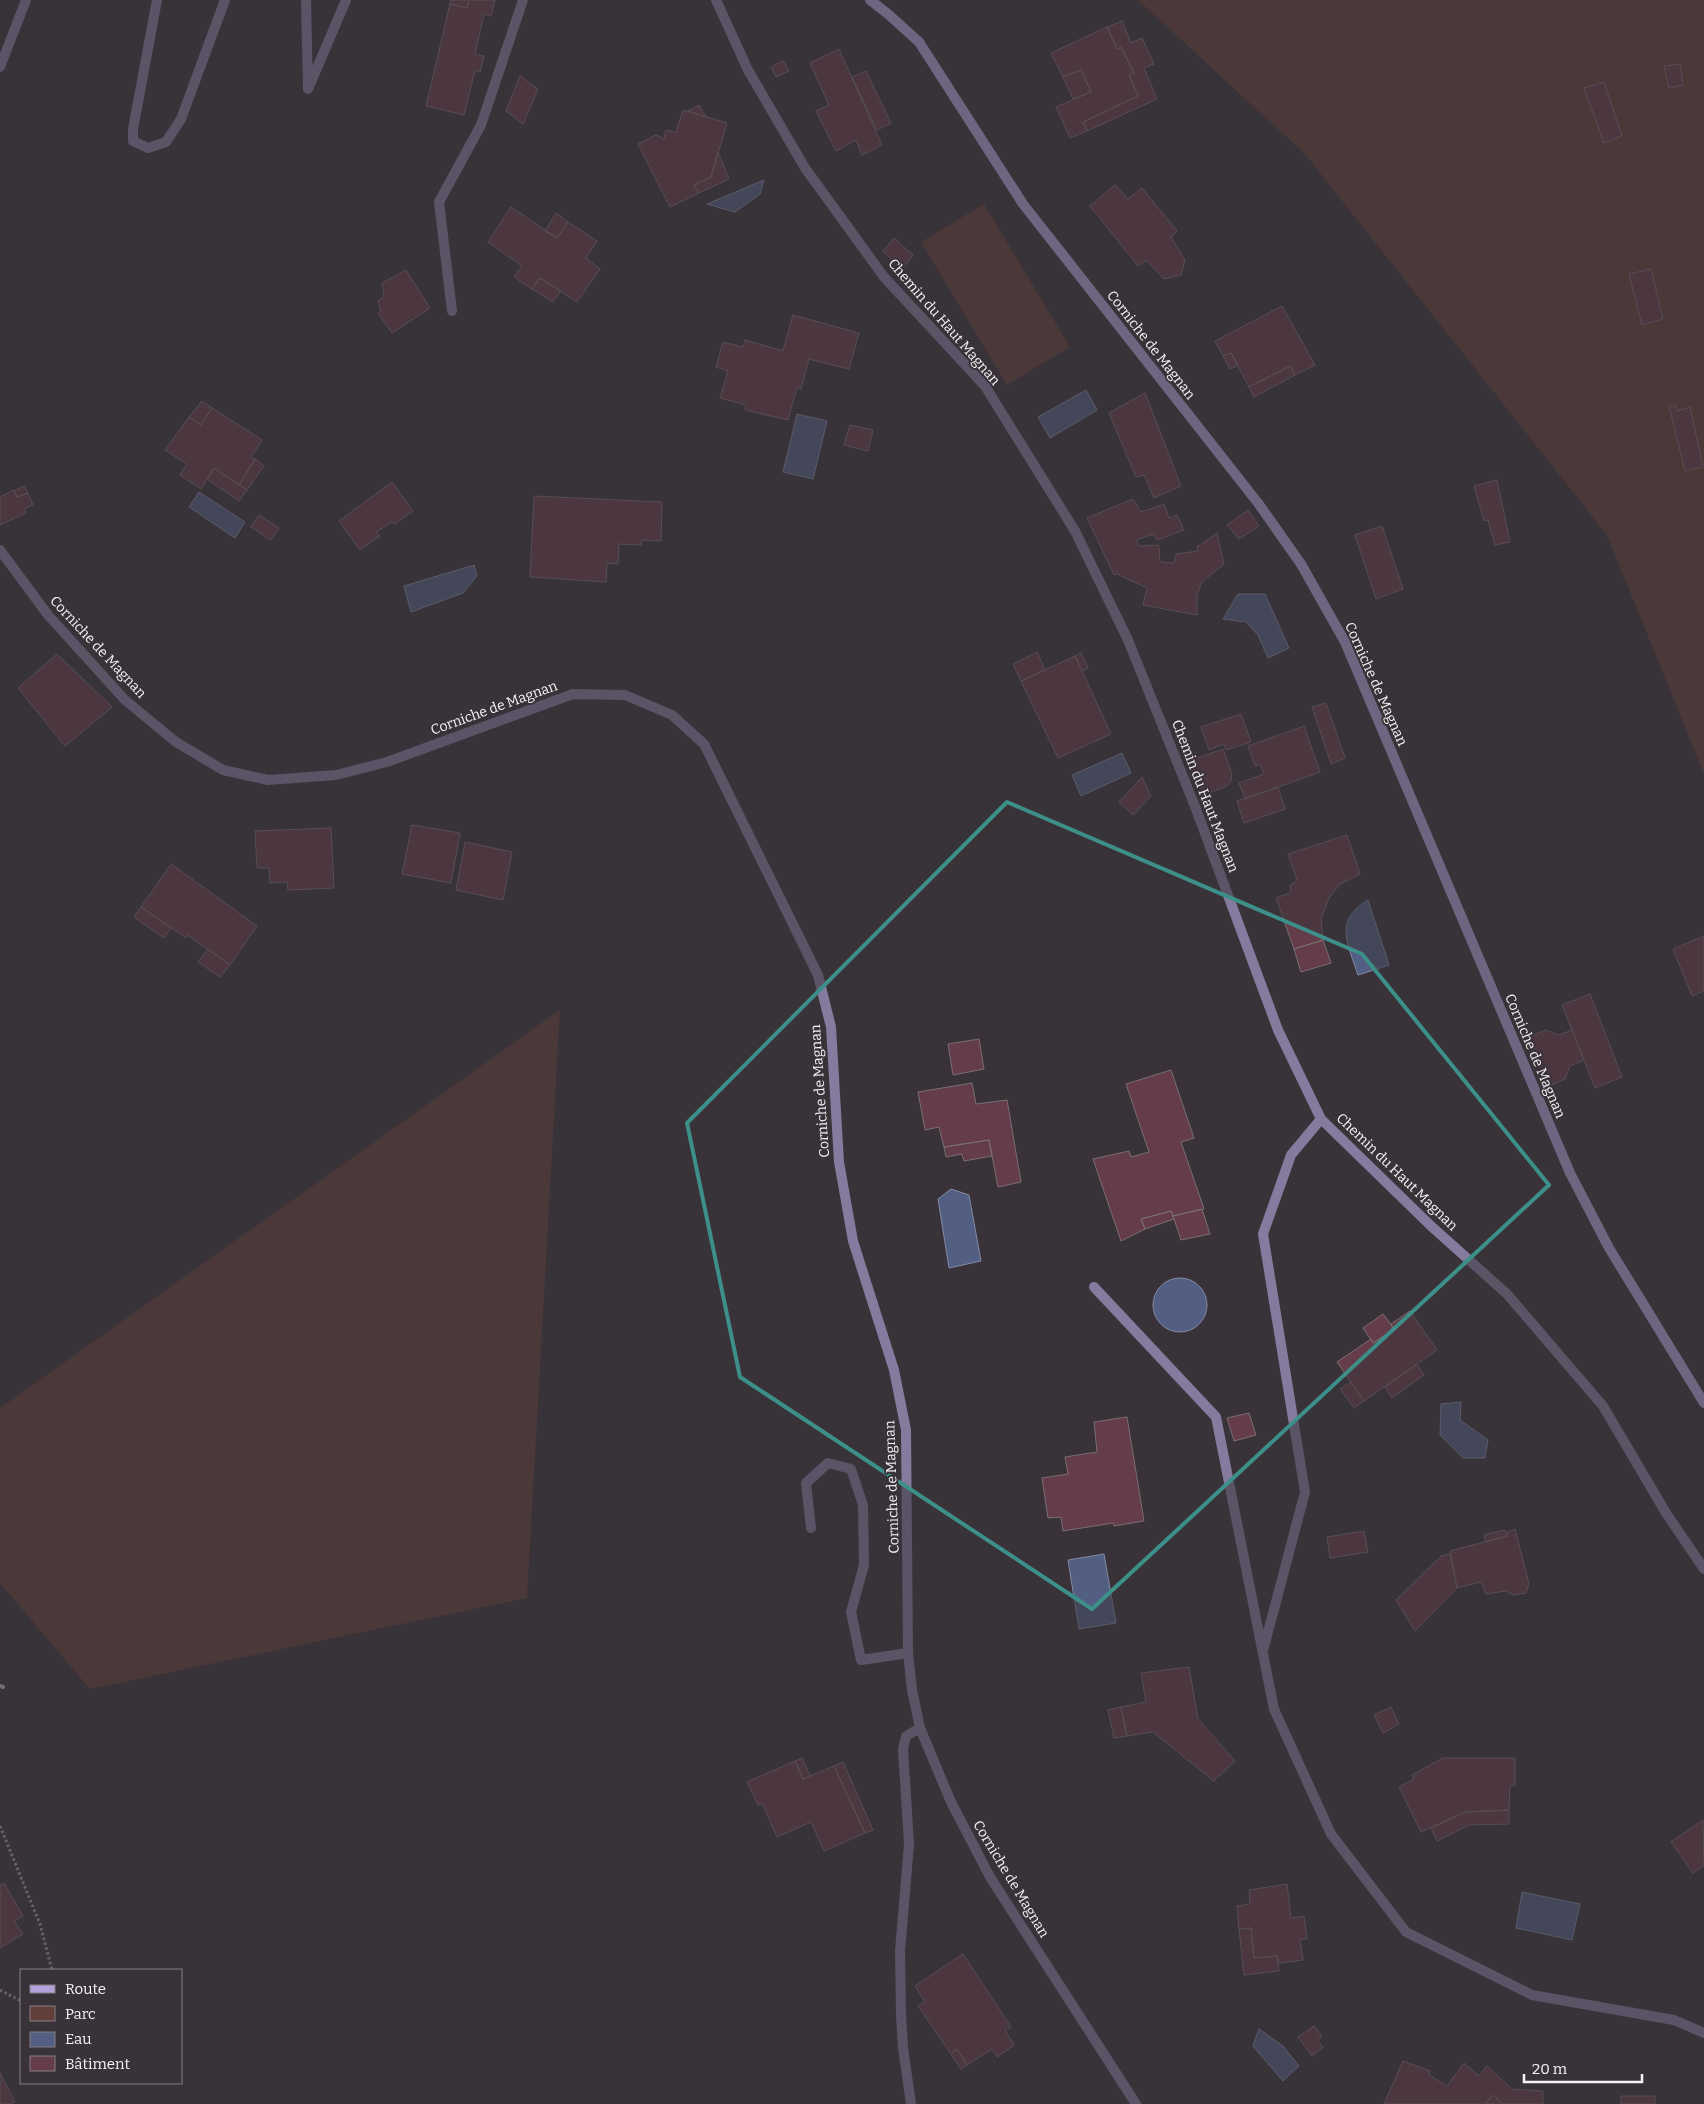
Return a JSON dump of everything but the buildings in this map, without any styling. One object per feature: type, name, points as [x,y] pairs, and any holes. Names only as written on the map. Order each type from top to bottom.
[{"type":"street","points":[[0,67],[26,0]]},
{"type":"street","points":[[157,0],[133,129],[133,141],[148,148],[166,142],[181,119],[225,0]]},
{"type":"street","points":[[306,0],[308,89],[346,0]]},
{"type":"street","points":[[452,311],[439,202],[481,125],[524,0]]},
{"type":"street","name":"Chemin du Haut Magnan","points":[[716,0],[748,70],[805,168],[884,277],[985,386],[1075,531],[1128,640],[1196,809],[1278,1030],[1322,1119],[1431,1226],[1508,1294],[1603,1406],[1666,1513],[1704,1569]]},
{"type":"street","name":"Corniche de Magnan","points":[[870,0],[919,42],[1023,204],[1258,504],[1301,564],[1345,642],[1570,1173],[1609,1248],[1704,1403]]},
{"type":"street","name":"Corniche de Magnan","points":[[0,550],[48,615],[125,700],[176,742],[223,770],[268,780],[336,775],[387,762],[573,694],[625,695],[672,715],[704,744],[818,975],[831,1028],[839,1162],[851,1232],[894,1370],[906,1430],[908,1653],[912,1690],[920,1728],[951,1802],[990,1877],[1136,2104]]},
{"type":"street","points":[[1262,1653],[1305,1492],[1263,1234],[1291,1155],[1322,1119]]},
{"type":"street","points":[[1094,1287],[1216,1417],[1274,1709],[1331,1834],[1406,1932],[1532,1995],[1674,2020],[1704,2033]]},
{"type":"street","points":[[811,1528],[806,1483],[828,1463],[851,1469],[863,1505],[864,1565],[851,1612],[861,1660],[908,1653]]},
{"type":"street","points":[[911,2104],[901,2015],[900,1951],[909,1844],[903,1749],[906,1736],[920,1728]]},
{"type":"path","points":[[0,1826],[40,1924],[52,1969]]},
{"type":"path","points":[[0,1990],[20,2000]]},
{"type":"highlighted area","points":[[1007,802],[1362,954],[1549,1185],[1092,1609],[740,1377],[687,1123]]},
{"type":"green space","points":[[1138,0],[1704,0],[1704,774],[1607,535],[1305,154]]},
{"type":"green space","points":[[984,204],[1070,347],[1007,385],[921,242]]},
{"type":"green space","points":[[560,1010],[527,1598],[90,1689],[0,1583],[0,1408]]},
{"type":"water","points":[[764,180],[760,194],[735,212],[707,204]]},
{"type":"water","points":[[1086,390],[1097,410],[1050,438],[1038,417]]},
{"type":"water","points":[[797,414],[827,421],[813,479],[783,472]]},
{"type":"water","points":[[199,492],[245,522],[235,538],[189,507]]},
{"type":"water","points":[[474,565],[477,576],[463,593],[411,612],[404,586]]},
{"type":"water","points":[[1238,594],[1265,594],[1289,648],[1268,658],[1258,635],[1246,622],[1223,619]]},
{"type":"water","points":[[1122,753],[1131,773],[1081,796],[1072,775]]},
{"type":"water","points":[[1368,900],[1389,965],[1358,975],[1350,953],[1346,934],[1347,925],[1350,916]]},
{"type":"water","points":[[951,1189],[969,1195],[981,1261],[949,1268],[938,1199]]},
{"type":"water","points":[[1180,1278],[1190,1280],[1199,1286],[1205,1295],[1207,1305],[1205,1315],[1199,1324],[1190,1330],[1180,1332],[1170,1330],[1161,1324],[1155,1315],[1153,1305],[1155,1295],[1161,1286],[1170,1280]]},
{"type":"water","points":[[1461,1402],[1460,1420],[1488,1440],[1485,1458],[1463,1458],[1440,1435],[1441,1404]]},
{"type":"water","points":[[1104,1554],[1116,1623],[1079,1629],[1068,1560]]},
{"type":"water","points":[[1522,1892],[1580,1904],[1572,1940],[1516,1928]]},
{"type":"water","points":[[1259,2029],[1283,2046],[1299,2066],[1283,2081],[1253,2046]]}]
